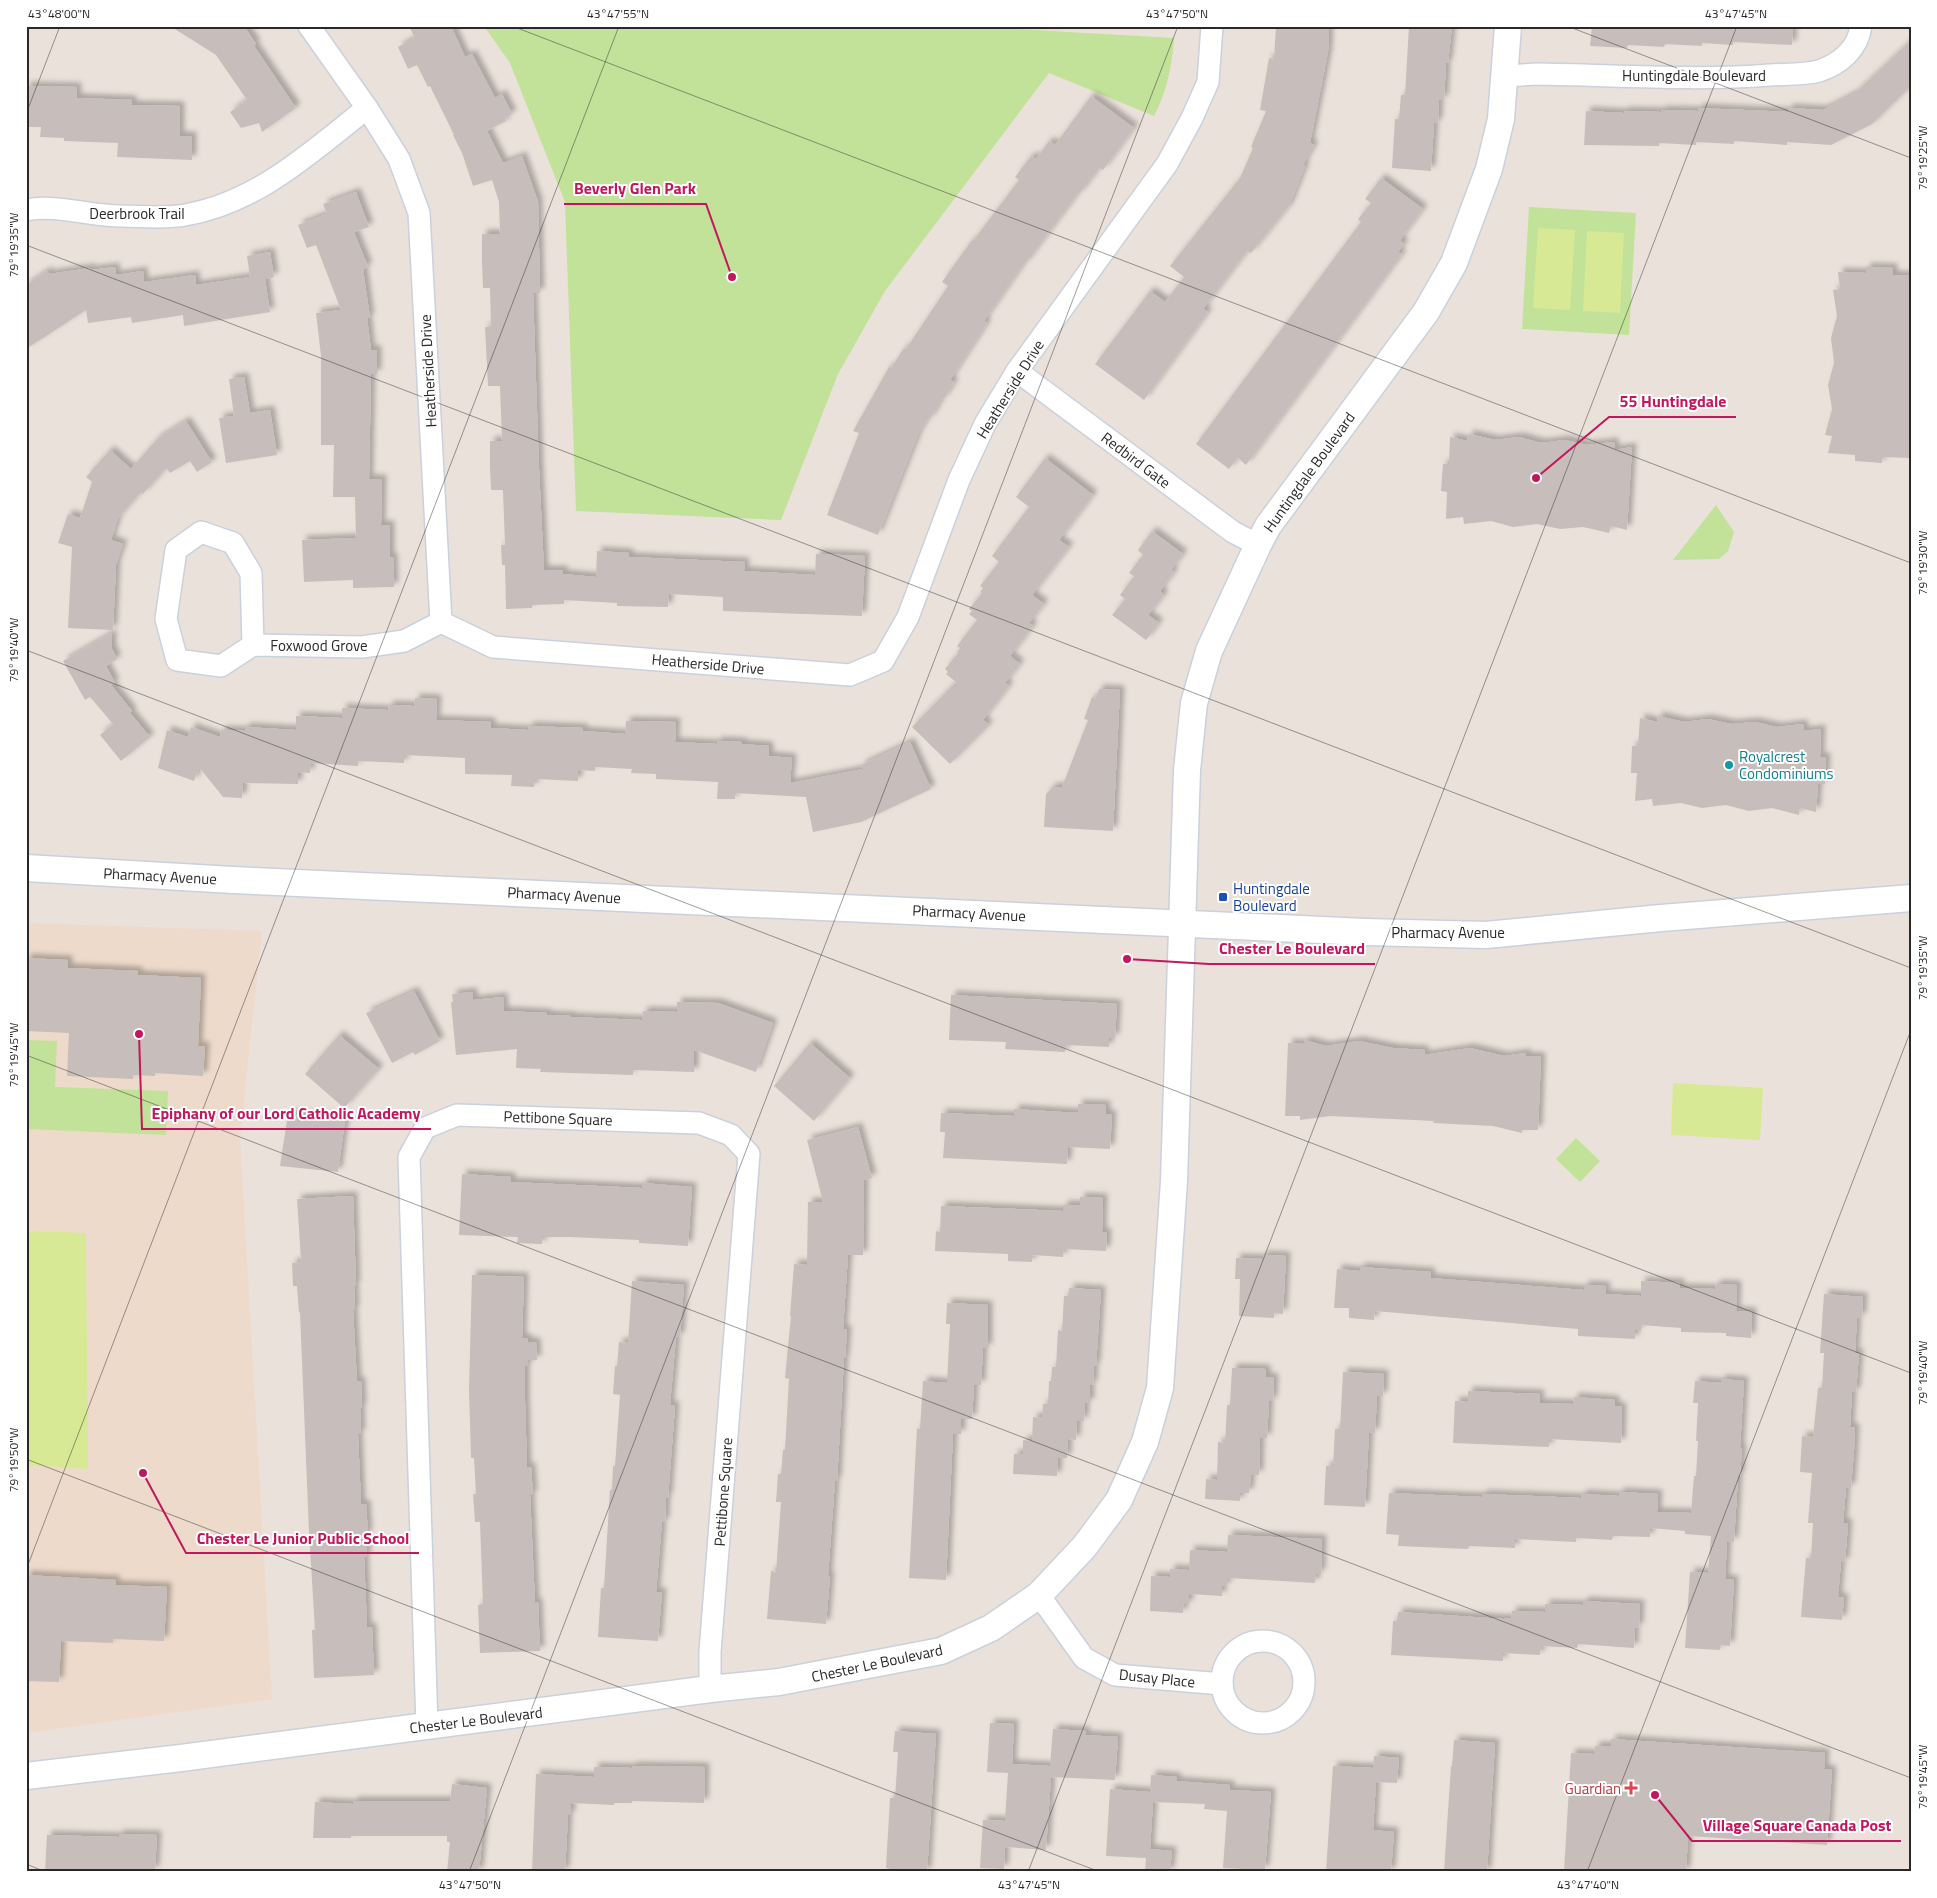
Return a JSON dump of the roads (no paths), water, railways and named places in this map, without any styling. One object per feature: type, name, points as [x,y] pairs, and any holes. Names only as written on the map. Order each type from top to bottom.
[{"type":"street","name":"Heatherside Drive","points":[[308,26],[366,108],[399,159],[420,213],[441,622],[492,647],[850,675],[883,661],[908,618],[958,480],[984,424],[1017,371],[1167,164],[1192,118],[1208,82],[1212,26]]},
{"type":"street","name":"Huntingdale Boulevard","points":[[1182,923],[1188,762],[1194,703],[1209,651],[1268,526],[1426,312],[1447,278],[1465,236],[1489,169],[1501,119],[1508,26]]},
{"type":"street","name":"Huntingdale Boulevard","points":[[1504,76],[1537,74],[1741,77],[1815,72],[1838,63],[1854,46],[1860,34],[1861,26]]},
{"type":"street","name":"Deerbrook Trail","points":[[26,210],[40,208],[110,216],[184,216],[223,205],[246,196],[280,176],[366,108]]},
{"type":"street","name":"Redbird Gate","points":[[1017,371],[1233,532],[1258,546]]},
{"type":"street","name":"Foxwood Grove","points":[[253,645],[251,573],[233,544],[201,532],[176,550],[166,619],[177,660],[221,666],[253,645],[362,647],[404,641],[441,622]]},
{"type":"street","name":"Pharmacy Avenue","points":[[26,868],[233,880],[1355,932],[1486,935],[1661,918],[1911,898]]},
{"type":"street","name":"Chester Le Boulevard","points":[[26,1776],[778,1682],[941,1652],[991,1628],[1039,1595],[1085,1546],[1119,1500],[1145,1442],[1160,1388],[1174,1181],[1182,923]]},
{"type":"street","name":"Pettibone Square","points":[[426,1726],[409,1157],[425,1128],[457,1115],[699,1123],[731,1135],[749,1154],[710,1652],[710,1689]]},
{"type":"street","name":"Dusay Place","points":[[1039,1595],[1084,1658],[1115,1675],[1222,1684]]},
{"type":"place","name":"Beverly Glen Park","points":[[732,277]]},
{"type":"place","name":"55 Huntingdale","points":[[1536,478]]},
{"type":"place","name":"Royalcrest Condominiums","points":[[1729,765]]},
{"type":"place","name":"Huntingdale Boulevard","points":[[1223,897]]},
{"type":"place","name":"Chester Le Boulevard","points":[[1127,959]]},
{"type":"place","name":"Epiphany of our Lord Catholic Academy","points":[[139,1034]]},
{"type":"place","name":"Chester Le Junior Public School","points":[[143,1473]]},
{"type":"place","name":"Guardian","points":[[1631,1788]]},
{"type":"place","name":"Village Square Canada Post","points":[[1655,1795]]}]
